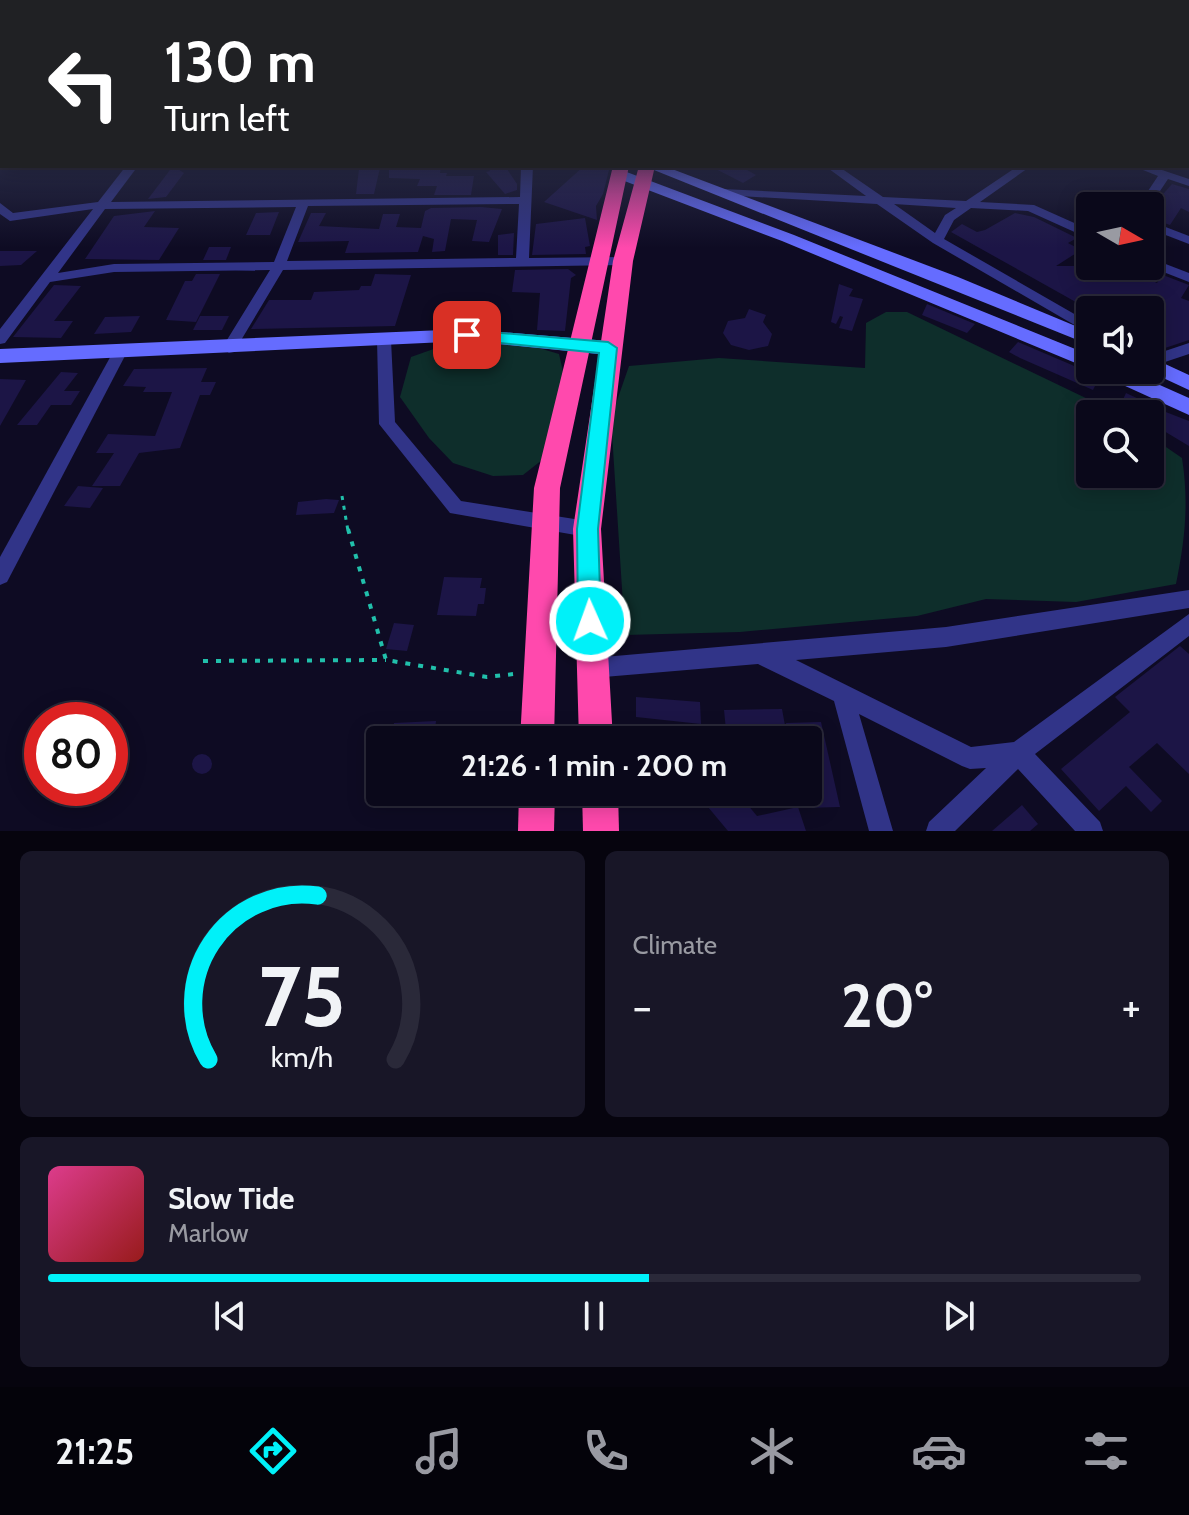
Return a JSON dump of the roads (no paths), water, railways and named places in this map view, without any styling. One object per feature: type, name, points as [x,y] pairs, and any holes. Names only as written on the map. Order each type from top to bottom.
[{"type":"highway","points":[[595,726],[587,529],[608,348],[611,261],[620,170]]},
{"type":"highway","points":[[537,726],[547,488],[579,345],[647,171]]},
{"type":"highway","points":[[536,831],[537,806]]},
{"type":"highway","points":[[600,806],[601,831]]},
{"type":"main road","points":[[620,170],[647,171],[723,192],[1076,333]]},
{"type":"main road","points":[[647,171],[1076,356]]},
{"type":"main road","points":[[0,356],[467,335],[608,348]]},
{"type":"main road","points":[[1164,370],[1189,383]]},
{"type":"main road","points":[[1139,384],[1189,407]]},
{"type":"street","points":[[0,339],[50,278],[129,170]]},
{"type":"street","points":[[522,260],[527,170]]},
{"type":"street","points":[[836,170],[937,240],[1076,321]]},
{"type":"street","points":[[937,240],[949,218],[1019,170]]},
{"type":"street","points":[[1150,170],[1189,183]]},
{"type":"street","points":[[1153,192],[1165,175]]},
{"type":"street","points":[[723,192],[1030,208],[1076,229]]},
{"type":"street","points":[[0,207],[6,218],[81,206],[526,200]]},
{"type":"street","points":[[229,348],[279,266],[303,205]]},
{"type":"street","points":[[1164,230],[1189,240]]},
{"type":"street","points":[[50,278],[114,268],[611,261]]},
{"type":"street","points":[[1164,268],[1189,278]]},
{"type":"street","points":[[384,340],[387,424],[456,508],[587,529]]},
{"type":"street","points":[[1164,358],[1189,348]]},
{"type":"street","points":[[0,576],[120,352]]},
{"type":"street","points":[[592,668],[946,637],[1189,599]]},
{"type":"street","points":[[938,831],[1018,753],[1189,624]]},
{"type":"street","points":[[763,655],[970,758],[1018,753]]},
{"type":"street","points":[[842,693],[881,831]]},
{"type":"street","points":[[1018,753],[1091,831]]}]
